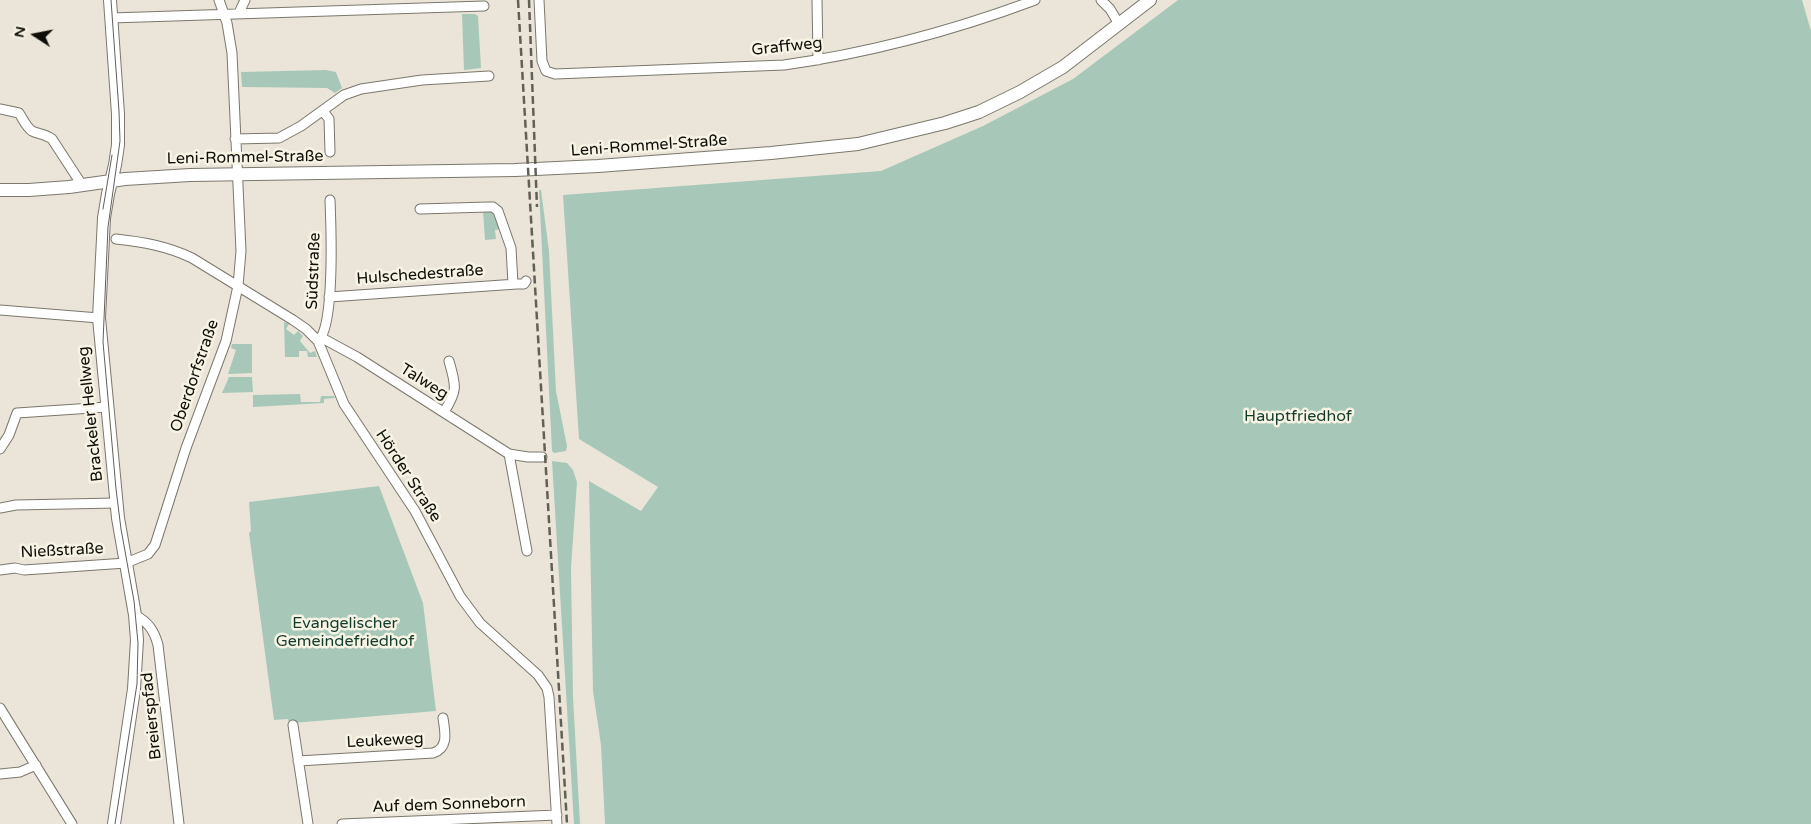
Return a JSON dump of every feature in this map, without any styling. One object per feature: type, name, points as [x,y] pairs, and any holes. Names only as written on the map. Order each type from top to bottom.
[{"type":"main road","name":"Brackeler Hellweg","points":[[110,0],[118,121],[116,160],[104,218],[99,318],[116,503],[135,615],[137,640],[136,674],[114,824]]},
{"type":"main road","name":"Leni-Rommel-Straße","points":[[0,190],[29,190],[131,178],[237,174],[532,170],[752,155],[858,144],[946,123],[979,112],[1020,92],[1050,76],[1150,0]]},
{"type":"street","name":"Oberdorfstraße","points":[[126,563],[148,554],[155,545],[186,448],[226,341],[238,286],[241,250],[231,46],[227,23],[219,0]]},
{"type":"street","points":[[238,13],[245,0]]},
{"type":"street","name":"Graffweg","points":[[539,0],[542,61],[546,71],[555,74],[784,65],[818,60],[881,46],[947,28],[1035,0]]},
{"type":"street","points":[[817,0],[818,60]]},
{"type":"street","points":[[1101,0],[1110,9],[1119,24]]},
{"type":"street","points":[[111,18],[430,4],[484,6]]},
{"type":"street","points":[[235,139],[279,138],[323,111],[344,95],[361,89],[422,80],[490,76]]},
{"type":"street","points":[[0,109],[19,113],[33,132],[52,139],[82,185]]},
{"type":"street","points":[[323,111],[328,119],[330,152]]},
{"type":"street","name":"Südstraße","points":[[320,340],[326,327],[330,297],[330,200]]},
{"type":"street","points":[[420,209],[494,207],[498,211],[511,248],[513,284]]},
{"type":"street","name":"Hörder Straße","points":[[116,239],[158,245],[175,250],[238,286],[320,340],[344,404],[415,511],[460,596],[480,623],[538,675],[547,688],[557,820]]},
{"type":"street","name":"Hulschedestraße","points":[[330,297],[524,284],[526,281]]},
{"type":"street","points":[[0,310],[99,318]]},
{"type":"street","name":"Talweg","points":[[320,340],[357,357],[509,454],[542,457]]},
{"type":"street","points":[[444,412],[454,396],[454,378],[449,361]]},
{"type":"street","points":[[0,449],[9,435],[17,412],[107,407]]},
{"type":"street","points":[[509,454],[527,551]]},
{"type":"street","points":[[0,508],[16,505],[116,503]]},
{"type":"street","name":"Nießstraße","points":[[0,570],[126,563]]},
{"type":"street","name":"Breierspfad","points":[[135,615],[148,624],[155,634],[158,644],[179,824]]},
{"type":"street","points":[[0,708],[72,824]]},
{"type":"street","name":"Leukeweg","points":[[298,761],[438,752],[446,736],[443,718]]},
{"type":"street","points":[[293,725],[308,824]]},
{"type":"street","points":[[0,774],[20,772],[36,765]]},
{"type":"street","name":"Auf dem Sonneborn","points":[[342,824],[557,820]]},
{"type":"green space","name":"Hauptfriedhof","points":[[1178,0],[1802,0],[1811,31],[1811,824],[605,824],[601,745],[593,691],[589,481],[641,511],[658,487],[579,439],[563,195],[881,171],[983,126],[1073,79]]},
{"type":"green space","points":[[462,14],[475,14],[478,16],[481,68],[464,70]]},
{"type":"green space","points":[[326,70],[336,72],[342,88],[335,93],[327,88],[242,87],[241,72]]},
{"type":"green space","points":[[539,190],[541,190],[549,251],[556,391],[567,446],[566,451],[554,453],[552,451]]},
{"type":"green space","points":[[483,210],[495,212],[501,229],[495,230],[496,239],[485,240]]},
{"type":"green space","points":[[284,322],[289,324],[286,329],[294,335],[298,331],[303,336],[300,341],[310,353],[315,351],[317,357],[308,357],[307,351],[299,351],[299,357],[285,357]]},
{"type":"green space","points":[[232,344],[252,344],[252,373],[228,374],[236,350],[231,348]]},
{"type":"green space","points":[[229,377],[252,377],[253,392],[222,393]]},
{"type":"green space","points":[[300,394],[301,402],[320,402],[321,396],[334,396],[335,398],[324,399],[324,403],[253,407],[253,395]]},
{"type":"green space","points":[[552,461],[567,463],[573,470],[577,482],[571,568],[573,697],[580,824],[574,824]]},
{"type":"green space","name":"Evangelischer Gemeindefriedhof","points":[[379,486],[423,603],[436,711],[293,723],[289,723],[288,719],[274,720],[249,533],[251,531],[249,502]]},
{"type":"tram line","points":[[111,0],[120,141],[108,227],[103,342],[116,489],[134,601],[138,643],[137,684],[115,824]]},
{"type":"tram line","points":[[103,209],[112,155]]},
{"type":"railway","points":[[518,0],[567,824]]},
{"type":"railway","points":[[529,0],[537,207]]}]
